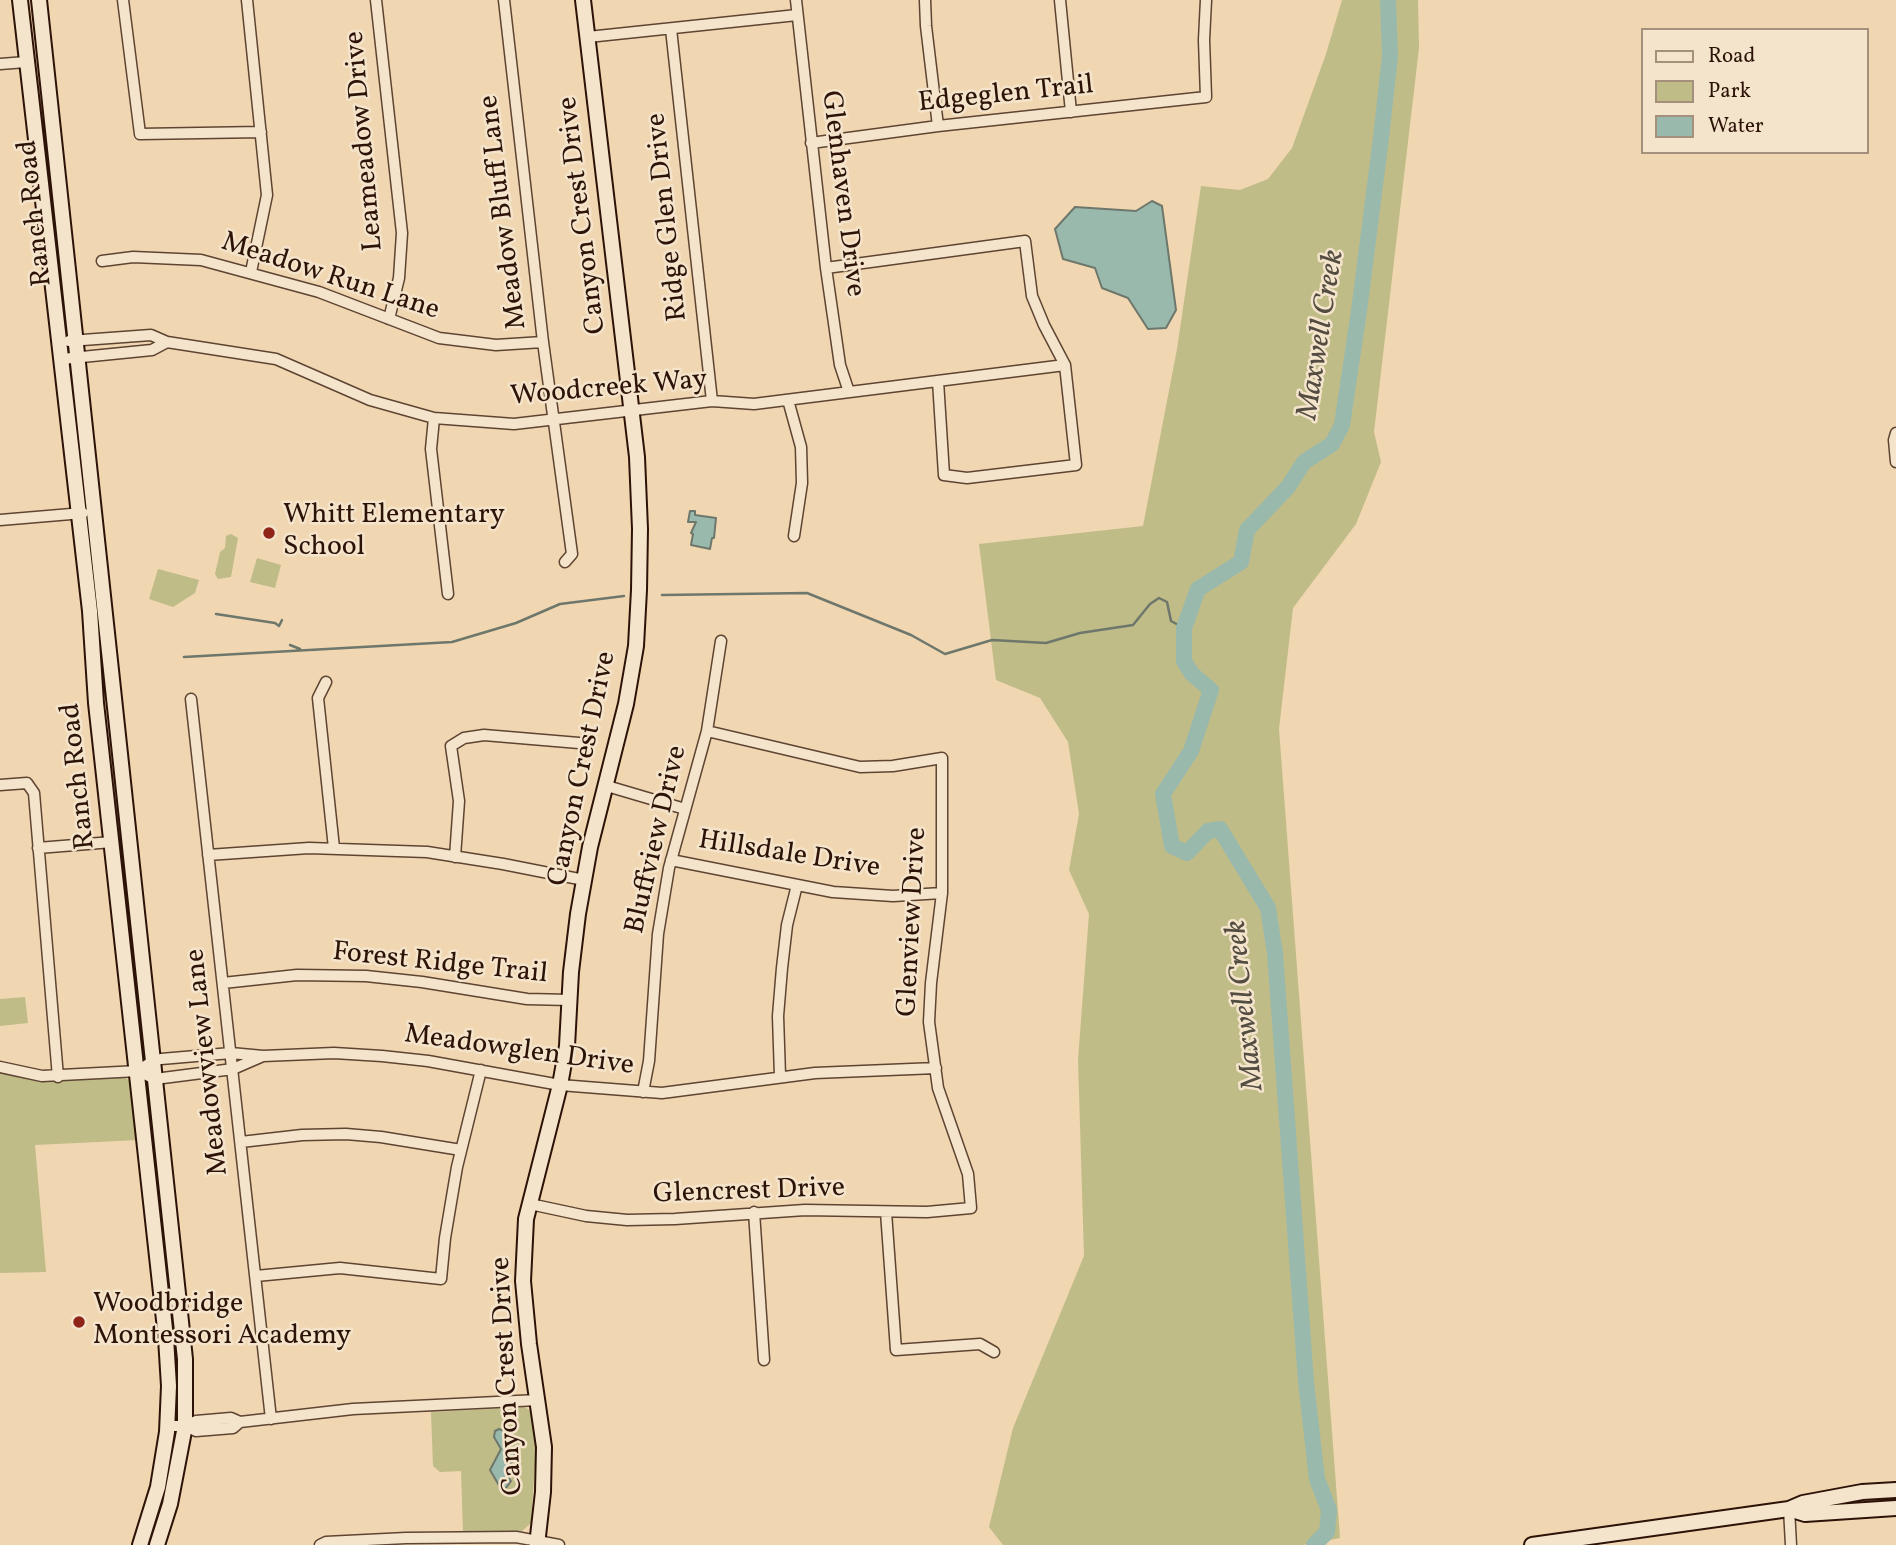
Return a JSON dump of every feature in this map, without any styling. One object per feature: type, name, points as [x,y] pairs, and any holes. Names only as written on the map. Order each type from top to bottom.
[{"type":"main road","name":"Ranch Road","points":[[20,0],[90,611],[96,703],[166,1338],[169,1386],[167,1426],[158,1487],[140,1545]]},
{"type":"main road","name":"Ranch Road","points":[[39,0],[185,1359],[185,1426],[170,1504],[157,1545]]},
{"type":"main road","name":"Canyon Crest Drive","points":[[537,1543],[544,1458],[523,1281],[526,1219],[560,1085],[567,1045],[578,914],[590,847],[626,704],[636,646],[640,529],[637,457],[583,0]]},
{"type":"main road","points":[[1532,1545],[1788,1509],[1803,1503],[1851,1494],[1896,1490]]},
{"type":"main road","points":[[1788,1509],[1805,1514],[1896,1508]]},
{"type":"street","points":[[123,0],[140,134],[261,132]]},
{"type":"street","points":[[247,0],[267,195],[251,272]]},
{"type":"street","name":"Leameadow Drive","points":[[376,0],[402,233],[399,278],[389,318]]},
{"type":"street","name":"Meadow Bluff Lane","points":[[504,0],[543,342],[572,554],[565,562]]},
{"type":"street","name":"Glenhaven Drive","points":[[796,0],[826,268],[840,365],[849,392]]},
{"type":"street","points":[[925,0],[937,126]]},
{"type":"street","points":[[1060,0],[1071,112]]},
{"type":"street","name":"Edgeglen Trail","points":[[811,143],[937,126],[1206,97],[1206,0]]},
{"type":"street","points":[[588,37],[797,15]]},
{"type":"street","name":"Ridge Glen Drive","points":[[671,29],[712,401]]},
{"type":"street","points":[[0,64],[26,62]]},
{"type":"street","points":[[826,268],[1025,241],[1032,296],[1065,365],[1076,465],[967,478],[944,475],[938,381]]},
{"type":"street","name":"Meadow Run Lane","points":[[102,261],[133,257],[201,260],[319,292],[439,338],[496,345],[543,342]]},
{"type":"street","name":"Woodcreek Way","points":[[60,342],[151,335],[167,342],[276,359],[370,400],[434,418],[514,424],[712,401],[754,404],[1065,365]]},
{"type":"street","name":"Woodcreek Way","points":[[62,359],[152,350],[167,342]]},
{"type":"street","points":[[788,400],[801,447],[802,483],[794,536]]},
{"type":"street","points":[[434,418],[431,449],[449,594]]},
{"type":"street","points":[[1896,433],[1896,463]]},
{"type":"street","points":[[0,520],[93,513]]},
{"type":"street","name":"Bluffview Drive","points":[[643,1092],[649,1061],[657,934],[671,860],[707,731],[721,641]]},
{"type":"street","points":[[326,682],[318,698],[334,848]]},
{"type":"street","name":"Meadowview Lane","points":[[191,699],[271,1419]]},
{"type":"street","name":"Glenview Drive","points":[[707,731],[860,767],[893,766],[942,758],[942,893],[930,983],[929,1022],[938,1088],[968,1174],[971,1208]]},
{"type":"street","points":[[455,856],[459,801],[451,746],[464,738],[484,735],[579,743]]},
{"type":"street","points":[[0,785],[22,783],[30,785],[34,793],[58,1077]]},
{"type":"street","points":[[607,786],[685,809]]},
{"type":"street","points":[[38,848],[112,842]]},
{"type":"street","points":[[208,855],[334,848],[427,852],[584,880]]},
{"type":"street","name":"Hillsdale Drive","points":[[671,860],[863,895],[942,893]]},
{"type":"street","points":[[780,1076],[778,1016],[782,968],[787,925],[797,885]]},
{"type":"street","name":"Forest Ridge Trail","points":[[223,983],[297,975],[366,976],[527,999],[570,1000]]},
{"type":"street","name":"Meadowglen Drive","points":[[153,1060],[231,1052],[263,1056],[334,1053],[382,1056],[428,1061],[560,1085],[662,1093],[780,1076],[872,1069],[936,1068]]},
{"type":"street","name":"Meadowglen Drive","points":[[155,1079],[233,1069],[263,1056]]},
{"type":"street","points":[[138,1071],[153,1060]]},
{"type":"street","points":[[0,1067],[31,1075],[58,1077],[138,1071],[155,1079]]},
{"type":"street","points":[[256,1276],[340,1268],[441,1279],[445,1238],[461,1150],[481,1070]]},
{"type":"street","points":[[241,1142],[302,1135],[346,1134],[407,1140],[461,1150]]},
{"type":"street","name":"Glencrest Drive","points":[[530,1204],[586,1216],[627,1220],[805,1210],[927,1212],[971,1208]]},
{"type":"street","points":[[754,1212],[764,1360]]},
{"type":"street","points":[[886,1212],[897,1350],[980,1344],[994,1352]]},
{"type":"street","points":[[167,1426],[185,1426],[196,1421],[231,1418],[240,1422],[352,1409],[538,1400]]},
{"type":"street","points":[[1788,1509],[1791,1545]]},
{"type":"street","points":[[320,1545],[340,1541],[457,1541],[516,1537],[559,1545]]},
{"type":"green space","points":[[1342,0],[1418,0],[1419,48],[1374,432],[1381,462],[1356,524],[1293,608],[1279,729],[1340,1538],[1303,1545],[1003,1545],[989,1527],[1013,1428],[1084,1256],[1078,1060],[1089,914],[1069,870],[1079,814],[1068,742],[1040,698],[996,680],[979,544],[1143,526],[1177,349],[1201,186],[1240,190],[1268,179],[1292,148],[1326,54]]},
{"type":"green space","points":[[231,534],[238,538],[231,577],[218,579],[215,574],[220,552],[225,548],[226,536]]},
{"type":"green space","points":[[257,558],[281,565],[275,588],[250,582]]},
{"type":"green space","points":[[158,569],[199,580],[195,593],[173,607],[149,599]]},
{"type":"green space","points":[[25,997],[28,1023],[0,1026],[0,999]]},
{"type":"green space","points":[[0,1074],[49,1082],[124,1077],[133,1083],[139,1140],[35,1145],[46,1272],[0,1273]]},
{"type":"green space","points":[[525,1407],[530,1411],[536,1450],[531,1523],[522,1531],[463,1532],[461,1471],[440,1472],[433,1466],[431,1412]]},
{"type":"water","points":[[1152,201],[1162,206],[1176,310],[1166,328],[1148,329],[1128,298],[1102,288],[1095,268],[1063,259],[1055,229],[1075,207],[1136,211]]},
{"type":"water","points":[[690,511],[695,511],[695,515],[716,518],[710,549],[691,545],[691,533],[696,522],[688,522]]},
{"type":"water","points":[[499,1429],[507,1432],[507,1447],[512,1449],[516,1457],[507,1468],[507,1476],[511,1481],[506,1488],[500,1487],[490,1470],[501,1449],[494,1437],[495,1431]]},
{"type":"waterway","name":"Maxwell Creek","points":[[1314,1545],[1327,1532],[1329,1510],[1317,1479],[1306,1382],[1275,953],[1268,908],[1220,829],[1208,831],[1187,853],[1172,846],[1163,794],[1191,751],[1211,690],[1192,674],[1184,661],[1184,628],[1198,589],[1241,562],[1247,530],[1288,487],[1304,462],[1332,444],[1342,425],[1359,311],[1390,56],[1388,0]]},
{"type":"waterway","points":[[662,595],[807,593],[911,635],[945,654],[992,640],[1046,643],[1080,633],[1133,625],[1150,604],[1159,598],[1167,602],[1171,621],[1184,628]]},
{"type":"waterway","points":[[184,657],[452,642],[516,623],[560,604],[624,596]]},
{"type":"waterway","points":[[216,614],[275,623],[279,626],[282,620]]},
{"type":"waterway","points":[[290,645],[300,649]]},
{"type":"place","name":"Whitt Elementary School","points":[[269,533]]},
{"type":"place","name":"Woodbridge Montessori Academy","points":[[79,1322]]}]
